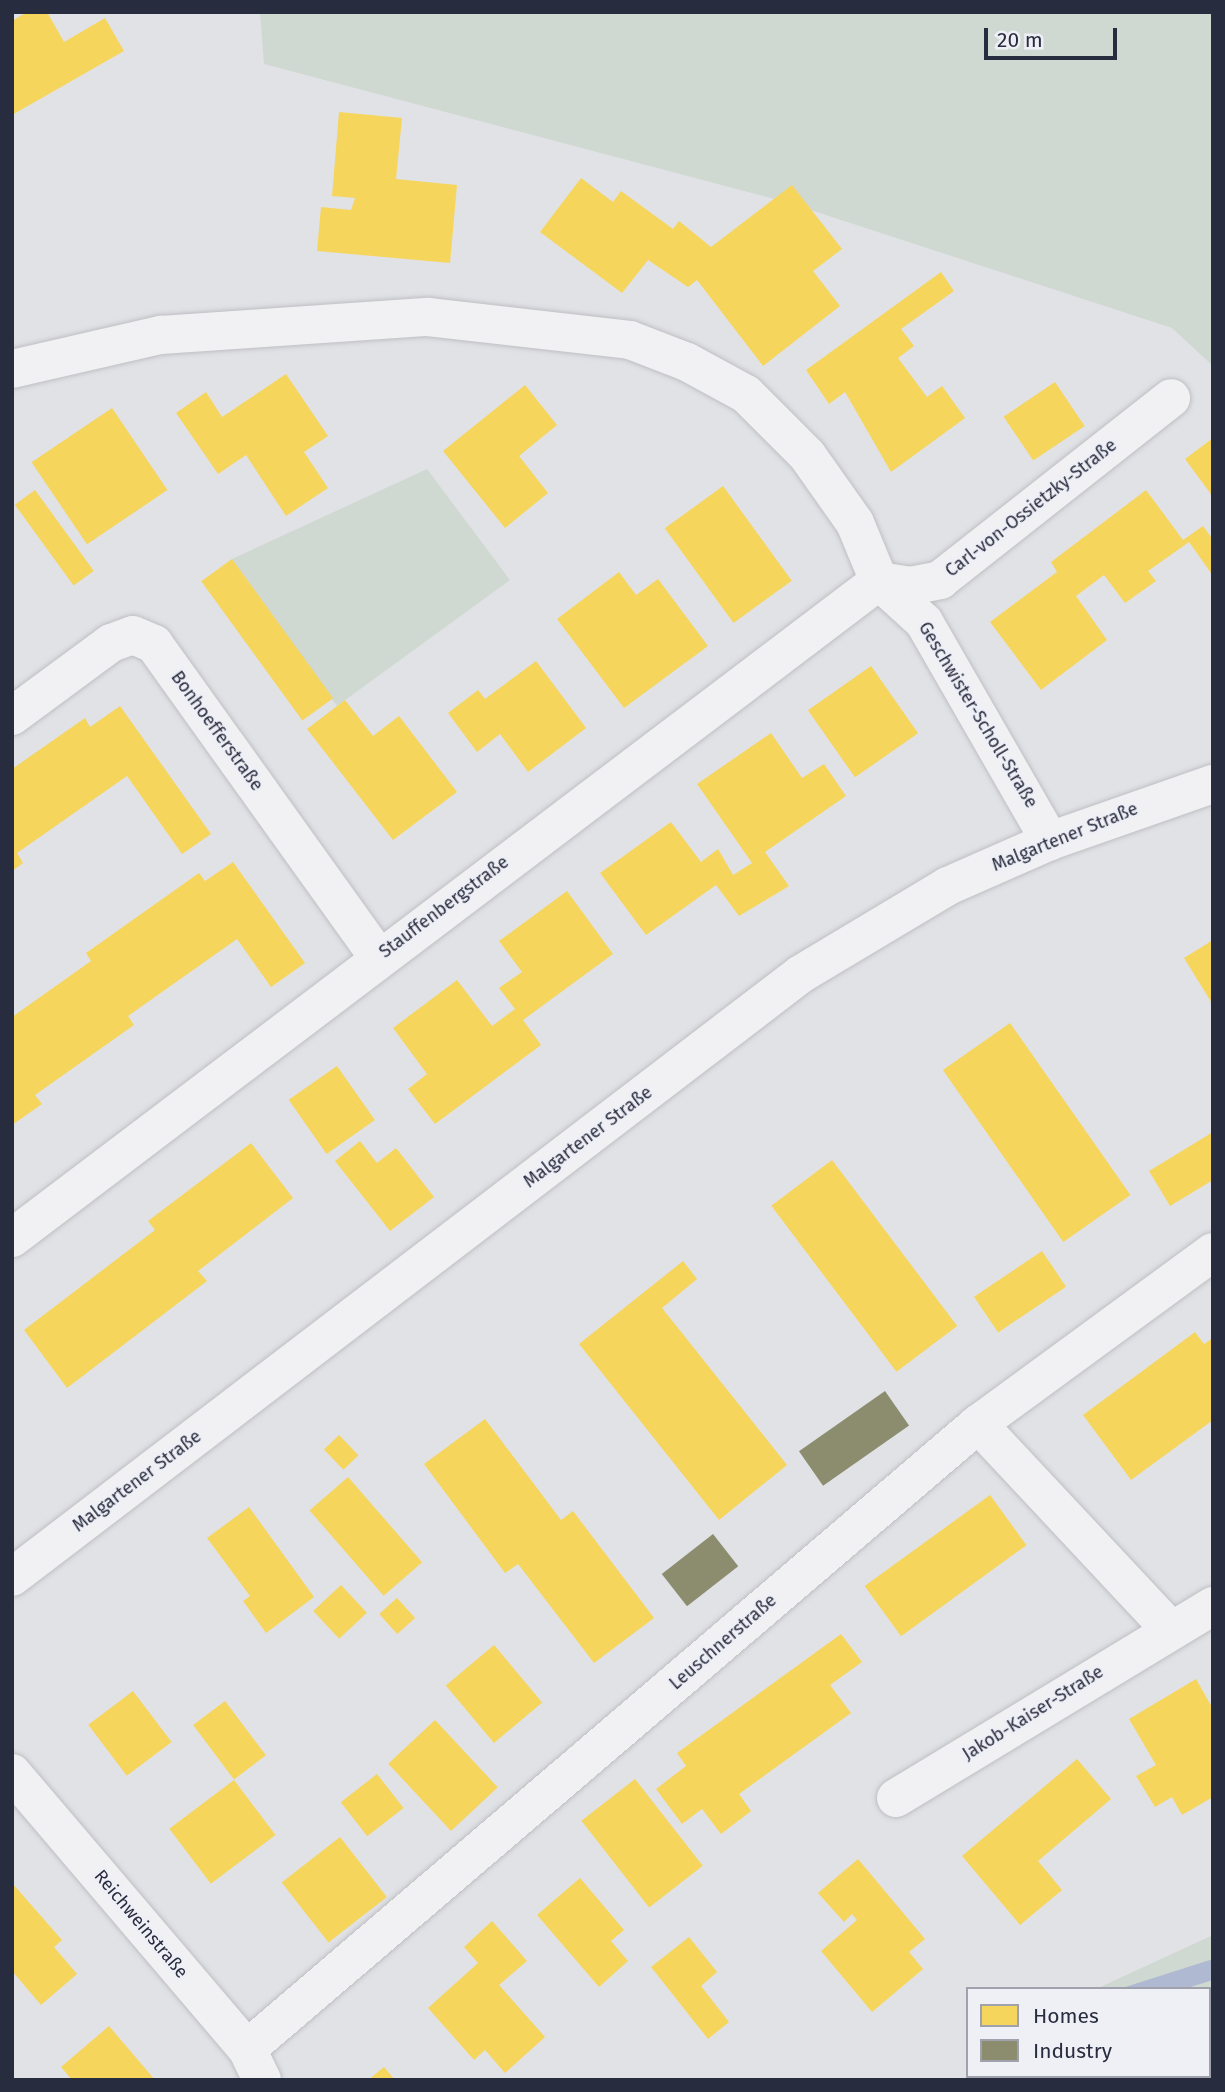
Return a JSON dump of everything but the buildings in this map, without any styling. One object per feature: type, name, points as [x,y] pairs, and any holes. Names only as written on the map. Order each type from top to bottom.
[{"type":"street","name":"Geschwister-Scholl-Straße","points":[[12,369],[160,335],[288,322],[428,317],[630,340],[746,394],[807,454],[855,523],[879,581],[923,622],[1050,841]]},
{"type":"street","name":"Carl-von-Ossietzky-Straße","points":[[879,581],[911,586],[940,580],[1171,398]]},
{"type":"street","name":"Stauffenbergstraße","points":[[12,1238],[378,957],[879,581]]},
{"type":"street","name":"Bonhoefferstraße","points":[[12,716],[111,643],[133,635],[154,644],[378,957]]},
{"type":"street","name":"Malgartener Straße","points":[[12,1577],[801,974],[948,886],[1050,841],[1213,784]]},
{"type":"street","name":"Leuschnerstraße","points":[[254,2064],[978,1424],[1213,1252]]},
{"type":"street","points":[[978,1424],[1169,1628]]},
{"type":"street","name":"Jakob-Kaiser-Straße","points":[[896,1798],[1169,1628],[1213,1606]]},
{"type":"street","name":"Reichweinstraße","points":[[12,1773],[254,2064]]},
{"type":"shaded area","points":[[260,12],[1213,12],[1213,366],[1172,328],[786,202],[264,64]]},
{"type":"shaded area","points":[[427,469],[510,580],[337,706],[232,559]]},
{"type":"shaded area","points":[[1213,1935],[1213,2080],[982,2080],[1211,2078],[1211,1987],[1100,1987]]},
{"type":"water","points":[[1213,1959],[1213,1980],[1190,1987],[1125,1987]]}]
